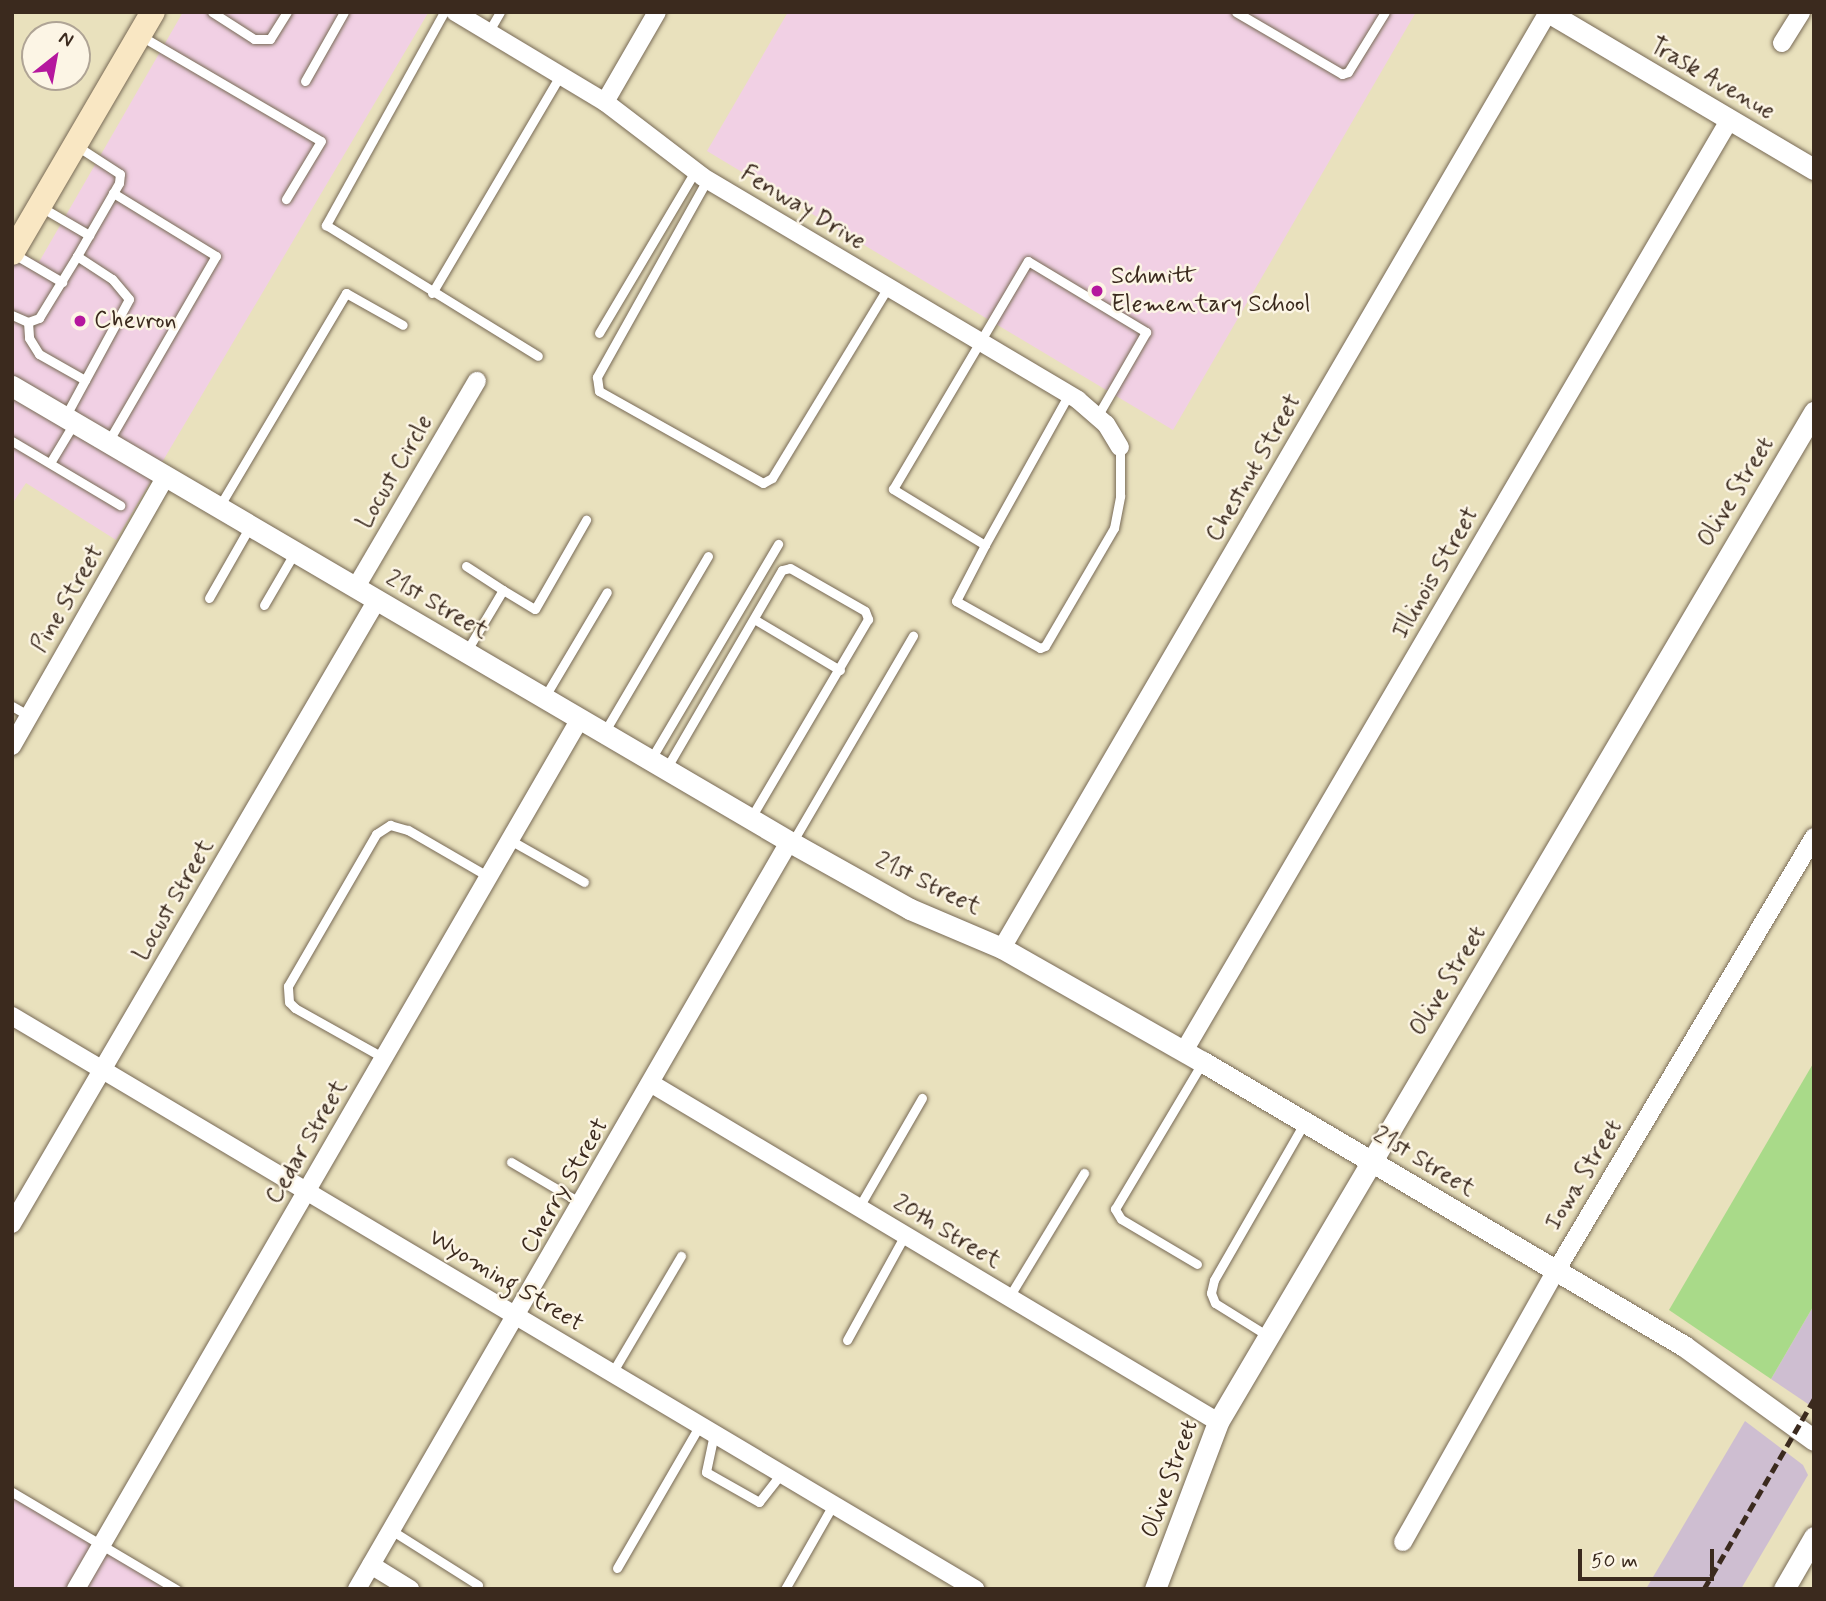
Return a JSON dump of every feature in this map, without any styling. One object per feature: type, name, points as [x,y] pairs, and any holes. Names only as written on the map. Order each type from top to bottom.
[{"type":"main road","points":[[12,253],[19,227],[40,206],[153,12]]},
{"type":"street","name":"Fenway Drive","points":[[455,12],[605,102],[701,175],[1069,394],[1097,417],[1120,447]]},
{"type":"street","points":[[605,102],[657,12]]},
{"type":"street","name":"Trask Avenue","points":[[1548,12],[1814,169]]},
{"type":"street","name":"Chestnut Street","points":[[1002,948],[1548,12]]},
{"type":"street","points":[[1782,43],[1801,12]]},
{"type":"street","name":"Illinois Street","points":[[1184,1051],[1730,120]]},
{"type":"street","name":"Locust Circle","points":[[356,587],[477,381]]},
{"type":"street","name":"21st Street","points":[[12,386],[791,842],[910,909],[1002,948],[1203,1062],[1684,1346],[1814,1440]]},
{"type":"street","name":"Olive Street","points":[[1154,1589],[1218,1422],[1814,412]]},
{"type":"street","name":"Pine Street","points":[[12,746],[166,476]]},
{"type":"street","name":"Locust Street","points":[[12,1224],[377,600]]},
{"type":"street","name":"Cedar Street","points":[[76,1589],[580,719]]},
{"type":"street","name":"Iowa Street","points":[[1403,1542],[1556,1271],[1814,837]]},
{"type":"street","name":"Cherry Street","points":[[357,1589],[791,842]]},
{"type":"street","name":"Wyoming Street","points":[[12,1016],[975,1589]]},
{"type":"street","name":"20th Street","points":[[652,1084],[1218,1422]]},
{"type":"street","points":[[1784,1589],[1814,1537]]},
{"type":"street","points":[[371,1565],[410,1589]]},
{"type":"lane","points":[[212,12],[254,39],[270,39],[286,12]]},
{"type":"lane","points":[[305,81],[344,12]]},
{"type":"lane","points":[[444,12],[326,225],[432,293],[538,356]]},
{"type":"lane","points":[[489,32],[500,12]]},
{"type":"lane","points":[[1236,12],[1342,74],[1348,72],[1385,12]]},
{"type":"lane","points":[[139,35],[321,141],[286,199]]},
{"type":"lane","points":[[432,293],[562,74]]},
{"type":"lane","points":[[12,315],[28,322],[39,318],[120,183],[114,167],[75,145]]},
{"type":"lane","points":[[701,175],[597,377],[599,391],[763,483],[772,478],[888,287]]},
{"type":"lane","points":[[598,332],[701,175]]},
{"type":"lane","points":[[108,442],[216,256],[113,193]]},
{"type":"lane","points":[[40,206],[89,235]]},
{"type":"lane","points":[[12,253],[62,282]]},
{"type":"lane","points":[[50,463],[85,380],[129,299],[112,279],[77,256]]},
{"type":"lane","points":[[985,545],[892,489],[1028,261],[1146,332],[1097,417]]},
{"type":"lane","points":[[219,508],[346,293],[403,325]]},
{"type":"lane","points":[[28,322],[29,338],[39,354],[85,380]]},
{"type":"lane","points":[[1069,394],[956,601],[1040,648],[1045,646],[1114,528],[1120,496],[1120,447]]},
{"type":"lane","points":[[12,441],[120,505]]},
{"type":"lane","points":[[466,566],[535,609],[586,520]]},
{"type":"lane","points":[[209,598],[250,526]]},
{"type":"lane","points":[[658,765],[778,544]]},
{"type":"lane","points":[[264,605],[295,552]]},
{"type":"lane","points":[[604,733],[708,556]]},
{"type":"lane","points":[[658,765],[754,619],[782,570],[790,568],[865,611],[868,620],[751,819]]},
{"type":"lane","points":[[466,652],[503,590]]},
{"type":"lane","points":[[544,698],[607,592]]},
{"type":"lane","points":[[754,619],[840,670]]},
{"type":"lane","points":[[791,842],[913,636]]},
{"type":"lane","points":[[12,706],[29,716]]},
{"type":"lane","points":[[384,1058],[289,1002],[288,986],[382,826],[390,825],[408,830],[489,877]]},
{"type":"lane","points":[[510,840],[583,882]]},
{"type":"lane","points":[[1197,1264],[1121,1219],[1115,1209],[1203,1062]]},
{"type":"lane","points":[[859,1207],[922,1098]]},
{"type":"lane","points":[[1269,1336],[1215,1303],[1211,1293],[1214,1280],[1304,1122]]},
{"type":"lane","points":[[512,1163],[583,1204]]},
{"type":"lane","points":[[1009,1297],[1084,1173]]},
{"type":"lane","points":[[847,1340],[905,1235]]},
{"type":"lane","points":[[612,1373],[681,1256]]},
{"type":"lane","points":[[707,1429],[706,1472],[759,1502],[781,1474]]},
{"type":"lane","points":[[617,1568],[707,1429]]},
{"type":"lane","points":[[12,1492],[176,1589]]},
{"type":"lane","points":[[785,1589],[834,1505]]},
{"type":"lane","points":[[391,1530],[478,1585]]},
{"type":"shaded area","points":[[183,12],[428,13],[116,540],[26,483],[12,504],[12,248],[39,262]]},
{"type":"shaded area","name":"Schmitt Elementary School","points":[[788,12],[1416,12],[1173,430],[707,151]]},
{"type":"shaded area","points":[[1814,1305],[1814,1408],[1771,1379]]},
{"type":"shaded area","points":[[1745,1421],[1803,1465],[1808,1475],[1741,1589],[1646,1589]]},
{"type":"shaded area","points":[[12,1494],[171,1589],[12,1589]]},
{"type":"green space","points":[[1814,1062],[1814,1305],[1771,1379],[1669,1310]]},
{"type":"railway","points":[[1704,1589],[1814,1399]]},
{"type":"place","name":"Schmitt Elementary School","points":[[1097,291]]},
{"type":"place","name":"Chevron","points":[[80,321]]}]
